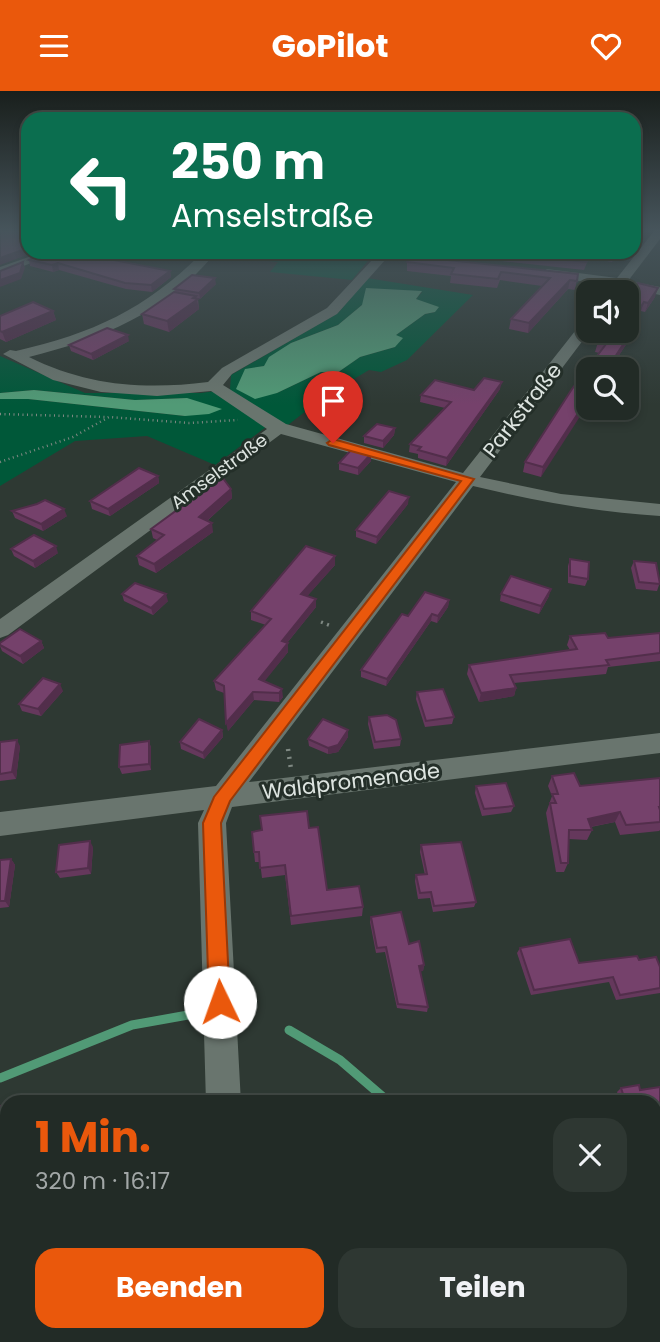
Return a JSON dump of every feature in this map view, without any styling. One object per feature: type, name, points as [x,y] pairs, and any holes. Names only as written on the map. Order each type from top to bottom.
[{"type":"street","points":[[16,356],[71,344],[128,322],[171,288]]},
{"type":"street","points":[[213,386],[227,371],[332,311],[353,288]]},
{"type":"street","points":[[639,289],[660,291]]},
{"type":"street","name":"Parkstraße","points":[[224,1095],[212,823],[223,797],[576,340]]},
{"type":"street","points":[[0,350],[64,378],[100,388],[146,390],[213,386],[230,394],[279,428]]},
{"type":"street","name":"Amselstraße","points":[[0,631],[279,428],[557,500],[660,510]]},
{"type":"street","name":"Waldpromenade","points":[[0,824],[660,743]]},
{"type":"path","points":[[0,414],[212,423],[257,415]]},
{"type":"path","points":[[0,462],[73,437],[109,417]]},
{"type":"shaded area","points":[[358,288],[432,288],[473,295],[407,360],[381,372],[369,370],[324,397],[288,425],[274,421],[215,465],[147,436],[75,441],[0,486],[0,399],[28,399],[185,416],[187,398],[135,400],[34,390],[0,393],[0,356],[85,393],[201,393],[230,389],[231,375],[338,313]],"holes":[[[422,292],[416,299],[435,312],[425,314],[396,335],[395,347],[360,357],[337,373],[321,372],[277,393],[245,370],[264,366],[291,343],[338,325],[362,305]]]},
{"type":"shaded area","points":[[366,288],[373,288],[422,291],[416,299],[439,307],[396,335],[403,338],[395,347],[360,357],[337,373],[321,372],[277,393],[255,399],[236,389],[245,369],[264,366],[269,357],[291,343],[338,325],[362,305]]},
{"type":"shaded area","points":[[34,390],[135,400],[187,398],[222,409],[209,414],[185,416],[28,399],[0,399],[0,393]]},
{"type":"building","points":[[175,288],[204,288],[199,293]]},
{"type":"building","points":[[540,288],[562,288],[529,323],[511,319]]},
{"type":"building","points":[[639,288],[658,288],[648,303],[644,302],[639,310]]},
{"type":"building","points":[[174,292],[196,296],[193,298],[198,299],[167,321],[142,314]]},
{"type":"building","points":[[33,302],[53,311],[0,331],[0,316]]},
{"type":"building","points":[[107,328],[128,335],[91,354],[69,345]]},
{"type":"building","points":[[602,343],[624,343],[615,357],[596,357],[606,344]]},
{"type":"building","points":[[484,378],[502,382],[447,458],[418,450],[421,447],[410,444],[451,402],[421,395],[435,380],[474,390]]},
{"type":"building","points":[[576,384],[576,416],[543,467],[525,462]]},
{"type":"building","points":[[377,424],[395,428],[383,441],[364,436]]},
{"type":"building","points":[[352,449],[371,454],[358,468],[339,463]]},
{"type":"building","points":[[139,468],[158,476],[108,509],[90,501]]},
{"type":"building","points":[[222,477],[231,489],[199,517],[212,523],[154,564],[137,556],[164,535],[151,529]]},
{"type":"building","points":[[389,491],[409,497],[377,537],[356,530]]},
{"type":"building","points":[[45,500],[64,509],[41,524],[12,511],[37,504]]},
{"type":"building","points":[[34,535],[56,546],[33,561],[11,549]]},
{"type":"building","points":[[306,546],[335,556],[301,594],[316,599],[282,641],[288,643],[259,679],[282,689],[279,693],[253,692],[226,723],[224,686],[214,681],[271,619],[251,611]]},
{"type":"building","points":[[570,559],[589,562],[588,579],[570,576]]},
{"type":"building","points":[[634,561],[656,563],[660,584],[639,582]]},
{"type":"building","points":[[511,576],[551,589],[541,606],[501,594]]},
{"type":"building","points":[[135,583],[166,594],[151,608],[122,594]]},
{"type":"building","points":[[425,592],[449,600],[438,616],[432,614],[387,679],[361,670],[402,614],[408,616]]},
{"type":"building","points":[[20,629],[41,641],[20,656],[0,643]]},
{"type":"building","points":[[605,633],[608,638],[660,633],[660,653],[606,660],[609,665],[510,675],[516,688],[481,693],[469,665],[577,649],[570,636]]},
{"type":"building","points":[[43,678],[60,684],[38,709],[19,704]]},
{"type":"building","points":[[443,689],[454,717],[426,721],[417,692]]},
{"type":"building","points":[[387,715],[396,720],[401,739],[375,742],[369,717]]},
{"type":"building","points":[[199,719],[222,730],[203,753],[180,742]]},
{"type":"building","points":[[323,719],[348,730],[338,745],[328,748],[308,739]]},
{"type":"building","points":[[17,740],[12,772],[0,774],[0,742]]},
{"type":"building","points":[[149,741],[149,764],[119,767],[120,745]]},
{"type":"building","points":[[574,773],[580,786],[660,778],[660,822],[626,825],[620,812],[588,819],[592,830],[569,830],[568,863],[561,863],[550,803],[556,803],[552,794],[558,794],[552,776]]},
{"type":"building","points":[[506,783],[514,806],[484,809],[476,786]]},
{"type":"building","points":[[307,811],[309,828],[318,827],[327,890],[359,886],[363,907],[291,916],[285,865],[260,868],[259,852],[254,852],[252,832],[262,830],[260,816]]},
{"type":"building","points":[[90,841],[88,868],[56,872],[59,845]]},
{"type":"building","points":[[461,842],[476,902],[434,906],[431,892],[420,893],[416,875],[427,874],[421,845]]},
{"type":"building","points":[[11,859],[5,901],[0,901],[0,860]]},
{"type":"building","points":[[401,912],[409,944],[419,941],[424,965],[419,966],[428,1007],[398,1004],[386,947],[377,948],[371,917]]},
{"type":"building","points":[[570,939],[579,963],[637,956],[639,960],[656,957],[660,967],[660,988],[620,995],[613,977],[534,990],[520,948]]},
{"type":"building","points":[[639,1085],[640,1090],[660,1087],[660,1095],[623,1095],[621,1088]]},
{"type":"waterway","points":[[0,1078],[132,1025],[188,1015]]},
{"type":"waterway","points":[[289,1030],[340,1060],[381,1095]]},
{"type":"route","points":[[220,1002],[212,823],[223,797],[468,479],[333,443]]}]
